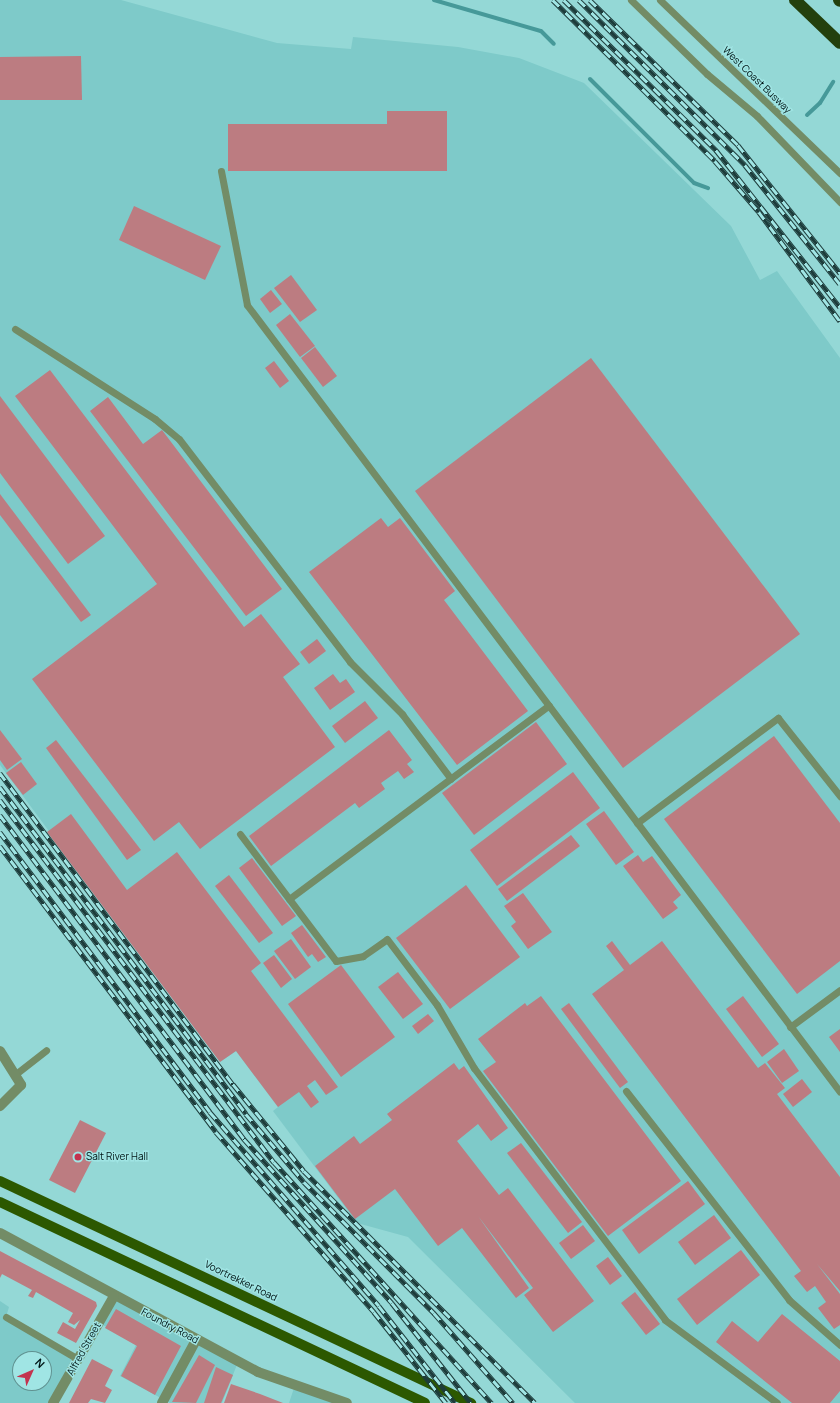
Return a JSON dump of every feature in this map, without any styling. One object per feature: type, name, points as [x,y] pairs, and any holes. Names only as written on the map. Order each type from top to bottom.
[{"type":"highway","points":[[795,0],[840,43]]},
{"type":"main road","name":"Voortrekker Road","points":[[0,1181],[102,1227],[470,1403]]},
{"type":"main road","points":[[0,1202],[425,1403]]},
{"type":"street","points":[[0,1051],[17,1073],[21,1085],[0,1106]]},
{"type":"street","name":"Foundry Road","points":[[0,1233],[114,1296],[258,1372],[347,1403]]},
{"type":"street","name":"Alfred Street","points":[[53,1403],[114,1296]]},
{"type":"street","points":[[162,1403],[196,1340]]},
{"type":"lane","points":[[631,0],[707,74],[757,116],[840,202]]},
{"type":"lane","name":"West Coast Busway","points":[[660,0],[840,174]]},
{"type":"lane","points":[[221,171],[247,305],[840,1092]]},
{"type":"lane","points":[[15,329],[155,419],[179,439],[350,662],[402,714],[451,779]]},
{"type":"lane","points":[[289,899],[549,705]]},
{"type":"lane","points":[[637,823],[778,718],[840,796]]},
{"type":"lane","points":[[240,834],[336,961],[363,956],[387,939],[437,1005],[474,1068],[665,1320],[777,1403]]},
{"type":"lane","points":[[790,1027],[840,990]]},
{"type":"lane","points":[[17,1073],[46,1050]]},
{"type":"lane","points":[[626,1091],[788,1300],[840,1345]]},
{"type":"lane","points":[[6,1317],[78,1360]]},
{"type":"shaded area","points":[[0,0],[121,0],[277,43],[351,49],[353,37],[458,47],[519,58],[584,83],[731,226],[760,280],[777,271],[840,358],[840,1403],[575,1403],[408,1237],[357,1223],[273,1111],[278,1107],[236,1051],[220,1062],[0,765]]},
{"type":"shaded area","points":[[114,1296],[238,1362],[222,1403],[170,1403],[120,1376],[137,1343],[99,1323]]},
{"type":"shaded area","points":[[0,1301],[9,1307],[6,1317],[78,1359],[53,1403],[0,1403]]},
{"type":"shaded area","points":[[295,1385],[347,1403],[289,1403]]},
{"type":"building","points":[[81,56],[82,100],[0,100],[0,57]]},
{"type":"building","points":[[387,111],[447,111],[447,171],[228,171],[228,124],[387,124]]},
{"type":"building","points":[[134,206],[221,246],[205,280],[119,240]]},
{"type":"building","points":[[291,275],[317,310],[300,322],[274,288]]},
{"type":"building","points":[[271,290],[282,304],[270,313],[260,299]]},
{"type":"building","points":[[290,314],[315,346],[300,357],[276,325]]},
{"type":"building","points":[[315,347],[337,376],[323,387],[301,358]]},
{"type":"building","points":[[591,358],[800,634],[623,768],[415,491]]},
{"type":"building","points":[[274,361],[289,381],[280,388],[265,368]]},
{"type":"building","points":[[50,370],[244,627],[261,614],[300,664],[283,677],[335,747],[200,849],[179,822],[154,841],[32,679],[157,584],[15,396]]},
{"type":"building","points":[[0,396],[105,536],[68,564],[0,473]]},
{"type":"building","points":[[108,397],[143,444],[162,430],[282,589],[246,616],[90,411]]},
{"type":"building","points":[[0,494],[91,615],[81,622],[0,515]]},
{"type":"building","points":[[381,518],[388,527],[400,518],[455,591],[444,600],[528,711],[457,765],[309,572]]},
{"type":"building","points":[[317,639],[326,651],[309,664],[300,652]]},
{"type":"building","points":[[333,674],[340,683],[346,679],[355,692],[330,710],[314,688]]},
{"type":"building","points":[[365,701],[378,718],[345,743],[332,726]]},
{"type":"building","points":[[536,722],[567,764],[474,835],[442,793]]},
{"type":"building","points":[[0,730],[22,759],[7,770],[0,760]]},
{"type":"building","points":[[389,730],[412,760],[407,764],[414,772],[404,779],[398,771],[381,783],[385,789],[359,808],[355,803],[271,866],[249,836]]},
{"type":"building","points":[[774,736],[840,823],[840,961],[797,994],[664,819]]},
{"type":"building","points":[[56,740],[141,850],[127,860],[46,748]]},
{"type":"building","points":[[21,762],[37,784],[23,795],[6,773]]},
{"type":"building","points":[[573,772],[600,808],[497,886],[470,850]]},
{"type":"building","points":[[604,811],[634,852],[616,865],[586,824]]},
{"type":"building","points":[[71,814],[127,890],[177,852],[261,963],[251,971],[338,1087],[326,1095],[315,1080],[307,1086],[319,1102],[311,1108],[299,1092],[278,1107],[236,1051],[220,1062],[47,832]]},
{"type":"building","points":[[571,835],[580,846],[507,901],[498,889]]},
{"type":"building","points":[[638,855],[643,862],[652,856],[681,895],[673,902],[678,908],[663,919],[623,866]]},
{"type":"building","points":[[252,858],[296,916],[282,926],[239,868]]},
{"type":"building","points":[[229,875],[273,933],[259,943],[215,886]]},
{"type":"building","points":[[466,885],[520,957],[450,1009],[396,938]]},
{"type":"building","points":[[523,893],[552,932],[528,949],[511,926],[516,922],[504,906]]},
{"type":"building","points":[[302,925],[326,957],[318,962],[312,954],[308,957],[291,933]]},
{"type":"building","points":[[291,939],[311,967],[295,979],[274,951]]},
{"type":"building","points":[[612,941],[630,965],[662,941],[758,1068],[765,1063],[785,1088],[777,1094],[840,1177],[840,1291],[817,1264],[840,1294],[840,1325],[834,1329],[818,1308],[826,1302],[815,1286],[807,1292],[794,1276],[801,1271],[592,994],[624,970],[606,946]]},
{"type":"building","points":[[274,955],[292,979],[281,988],[263,963]]},
{"type":"building","points":[[341,965],[395,1037],[341,1077],[288,1004]]},
{"type":"building","points":[[398,972],[423,1004],[403,1019],[378,987]]},
{"type":"building","points":[[541,996],[681,1181],[608,1236],[483,1071],[496,1062],[478,1039],[525,1003],[527,1006]]},
{"type":"building","points":[[743,996],[779,1044],[762,1057],[726,1009]]},
{"type":"building","points":[[569,1003],[628,1082],[620,1088],[561,1009]]},
{"type":"building","points":[[428,1014],[434,1021],[418,1034],[412,1026]]},
{"type":"building","points":[[840,1029],[840,1052],[829,1037]]},
{"type":"building","points":[[784,1049],[799,1071],[782,1083],[767,1062]]},
{"type":"building","points":[[454,1063],[459,1070],[464,1066],[508,1128],[491,1141],[478,1124],[457,1141],[499,1195],[508,1188],[594,1301],[553,1332],[524,1295],[533,1288],[478,1216],[529,1288],[516,1298],[462,1228],[438,1246],[395,1189],[355,1219],[315,1166],[354,1136],[360,1144],[392,1120],[387,1114]]},
{"type":"building","points":[[802,1079],[812,1092],[793,1107],[783,1094]]},
{"type":"building","name":"Salt River Hall","points":[[80,1120],[106,1133],[75,1193],[49,1180]]},
{"type":"building","points":[[521,1143],[582,1222],[568,1233],[507,1153]]},
{"type":"building","points":[[688,1181],[705,1204],[639,1254],[622,1230]]},
{"type":"building","points":[[714,1215],[731,1238],[695,1265],[678,1242]]},
{"type":"building","points":[[583,1225],[595,1241],[571,1259],[559,1243]]},
{"type":"building","points":[[741,1250],[760,1275],[697,1325],[677,1299]]},
{"type":"building","points":[[0,1251],[96,1302],[97,1306],[76,1343],[57,1333],[63,1322],[75,1329],[80,1320],[74,1325],[68,1322],[73,1313],[36,1292],[33,1298],[28,1296],[32,1290],[2,1274],[0,1278]]},
{"type":"building","points":[[608,1257],[622,1276],[610,1285],[596,1266]]},
{"type":"building","points":[[635,1292],[660,1324],[646,1335],[621,1303]]},
{"type":"building","points":[[116,1309],[181,1346],[155,1395],[121,1376],[137,1346],[105,1328]]},
{"type":"building","points":[[782,1314],[840,1361],[840,1391],[830,1403],[792,1403],[716,1342],[732,1321],[758,1342]]},
{"type":"building","points":[[199,1355],[215,1365],[196,1403],[172,1402]]},
{"type":"building","points":[[92,1359],[113,1370],[105,1386],[112,1390],[105,1403],[91,1399],[88,1403],[69,1403]]},
{"type":"building","points":[[216,1367],[233,1375],[221,1403],[204,1403]]},
{"type":"building","points":[[231,1384],[260,1394],[283,1403],[224,1403]]},
{"type":"waterway","points":[[434,0],[541,31],[554,44]]},
{"type":"waterway","points":[[590,79],[694,183],[708,188]]},
{"type":"waterway","points":[[807,115],[820,103],[833,82]]},
{"type":"railway","points":[[553,0],[715,161],[759,212],[840,321]]},
{"type":"railway","points":[[564,0],[716,150],[840,307]]},
{"type":"railway","points":[[579,0],[745,165],[840,284]]},
{"type":"railway","points":[[590,0],[738,145],[840,273]]},
{"type":"railway","points":[[0,773],[233,1084],[304,1171],[535,1403]]},
{"type":"railway","points":[[0,787],[246,1114],[304,1182],[434,1313],[513,1403]]},
{"type":"railway","points":[[0,800],[274,1162],[492,1403]]},
{"type":"railway","points":[[0,815],[244,1139],[392,1303],[471,1403]]},
{"type":"railway","points":[[0,832],[210,1112],[379,1306],[455,1403]]},
{"type":"railway","points":[[0,846],[216,1132],[374,1312],[446,1403]]},
{"type":"place","name":"Salt River Hall","points":[[78,1157]]}]
